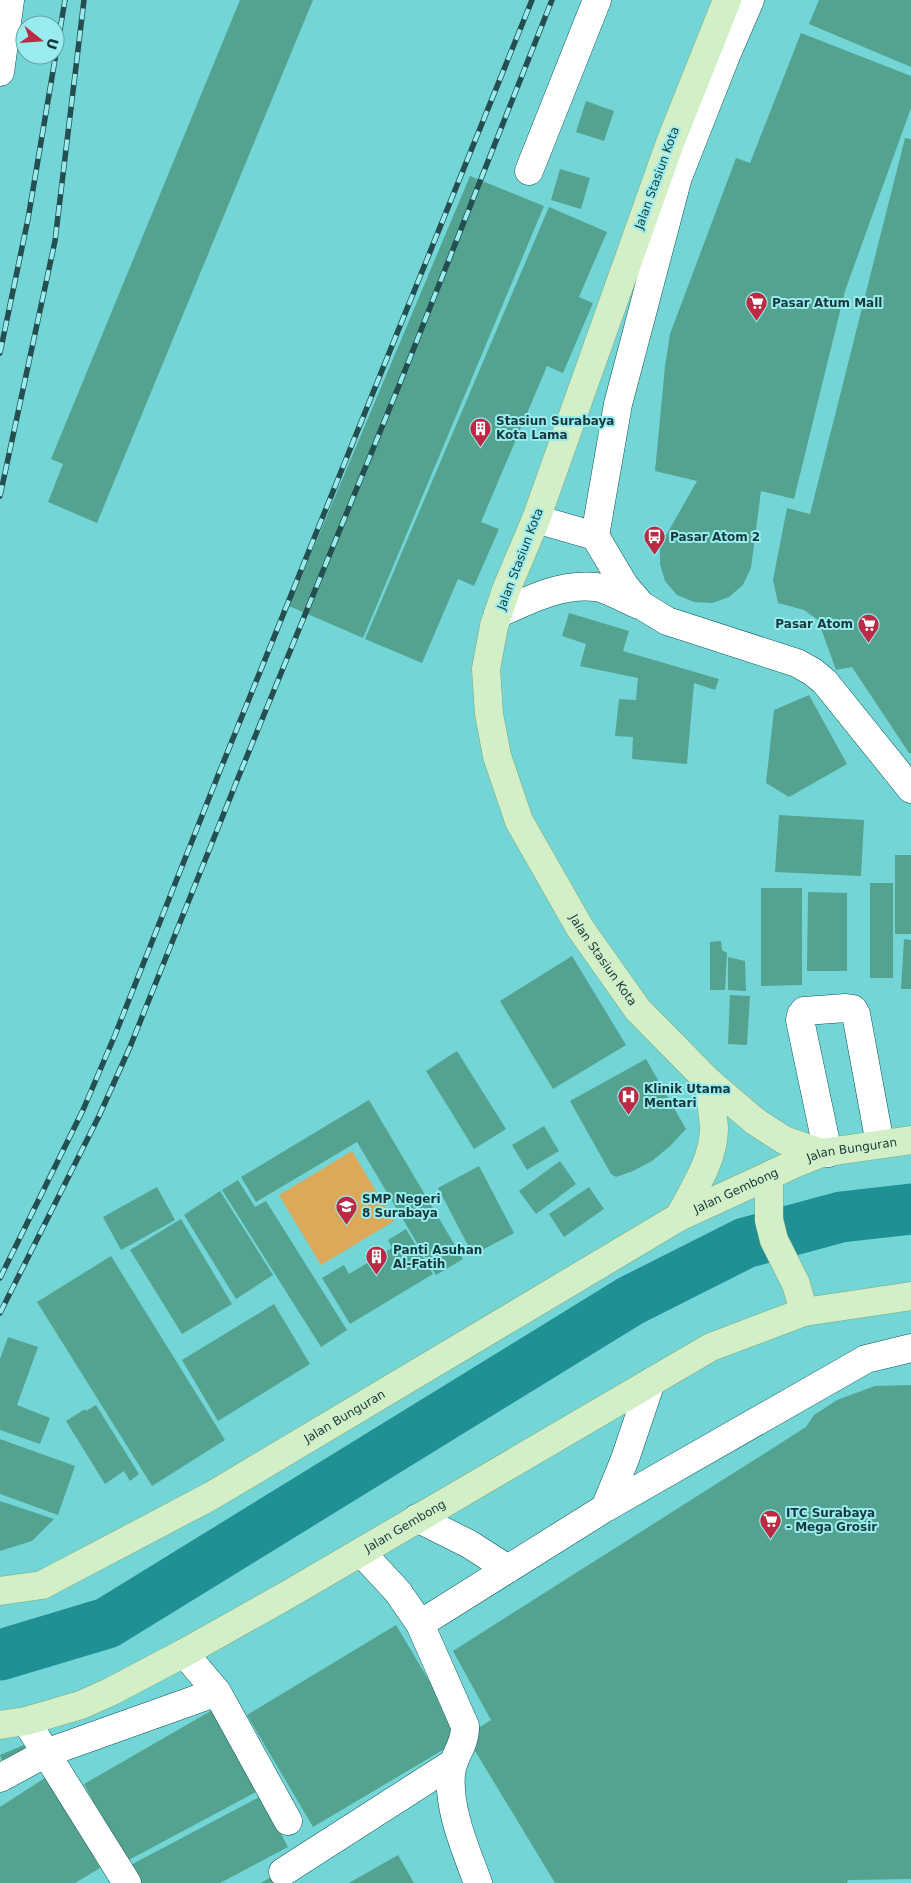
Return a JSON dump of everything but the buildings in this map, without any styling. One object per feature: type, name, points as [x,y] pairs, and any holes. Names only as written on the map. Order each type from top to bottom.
[{"type":"main road","name":"Jalan Stasiun Kota","points":[[720,2],[536,519],[494,626],[486,670],[489,714],[497,756],[519,821],[580,928],[638,1010],[709,1082],[756,1122],[784,1140],[825,1153]]},
{"type":"main road","points":[[679,1217],[705,1167],[712,1144],[714,1128],[709,1082]]},
{"type":"main road","name":"Jalan Bunguran","points":[[794,1164],[825,1153],[911,1140]]},
{"type":"main road","name":"Jalan Gembong","points":[[679,1217],[794,1164]]},
{"type":"main road","points":[[769,1176],[769,1220],[774,1240],[796,1284],[804,1312],[911,1296]]},
{"type":"main road","name":"Jalan Bunguran","points":[[0,1591],[42,1585],[211,1496],[679,1217]]},
{"type":"main road","name":"Jalan Gembong","points":[[13,1723],[81,1705],[110,1692],[184,1653],[361,1552],[711,1347],[804,1312]]},
{"type":"street","points":[[0,72],[10,0]]},
{"type":"street","points":[[529,171],[597,0]]},
{"type":"street","points":[[641,605],[624,585],[595,536],[618,404],[678,177],[724,58],[750,0]]},
{"type":"street","points":[[536,519],[595,536]]},
{"type":"street","points":[[498,614],[546,594],[569,587],[597,587],[641,605],[667,621],[797,663],[813,672],[825,682],[911,789]]},
{"type":"street","points":[[825,1153],[800,1020],[804,1011],[846,1008],[853,1010],[856,1014],[880,1144]]},
{"type":"street","points":[[420,1624],[604,1508],[866,1359],[911,1348]]},
{"type":"street","points":[[604,1508],[625,1459],[652,1382]]},
{"type":"street","points":[[417,1518],[469,1544],[508,1569]]},
{"type":"street","points":[[361,1552],[398,1592],[420,1624],[465,1726],[461,1748],[453,1763],[451,1774],[452,1794],[458,1827],[478,1883]]},
{"type":"street","points":[[184,1653],[217,1692],[288,1821]]},
{"type":"street","points":[[0,1778],[46,1753],[217,1692]]},
{"type":"street","points":[[13,1723],[46,1753],[127,1883]]},
{"type":"street","points":[[283,1872],[453,1763]]},
{"type":"shaded area","points":[[0,0],[911,0],[911,1883],[0,1883]]},
{"type":"shaded area","points":[[352,1151],[394,1221],[321,1265],[279,1195]]},
{"type":"waterway","points":[[0,1655],[107,1623],[630,1301],[745,1243],[841,1217],[911,1209]]},
{"type":"railway","points":[[0,353],[28,219],[65,0]]},
{"type":"railway","points":[[0,496],[55,241],[84,0]]},
{"type":"railway","points":[[0,1278],[83,1110],[115,1035],[532,0]]},
{"type":"railway","points":[[0,1313],[99,1116],[130,1047],[400,383],[552,0]]},
{"type":"place","name":"Pasar Atum Mall","points":[[756,322]]},
{"type":"place","name":"Stasiun Surabaya Kota Lama","points":[[480,447]]},
{"type":"place","name":"Pasar Atom 2","points":[[654,556]]},
{"type":"place","name":"Pasar Atom","points":[[869,643]]},
{"type":"place","name":"Klinik Utama Mentari","points":[[628,1115]]},
{"type":"place","name":"SMP Negeri 8 Surabaya","points":[[346,1225]]},
{"type":"place","name":"Panti Asuhan Al-Fatih","points":[[377,1276]]},
{"type":"place","name":"ITC Surabaya - Mega Grosir","points":[[770,1539]]}]
